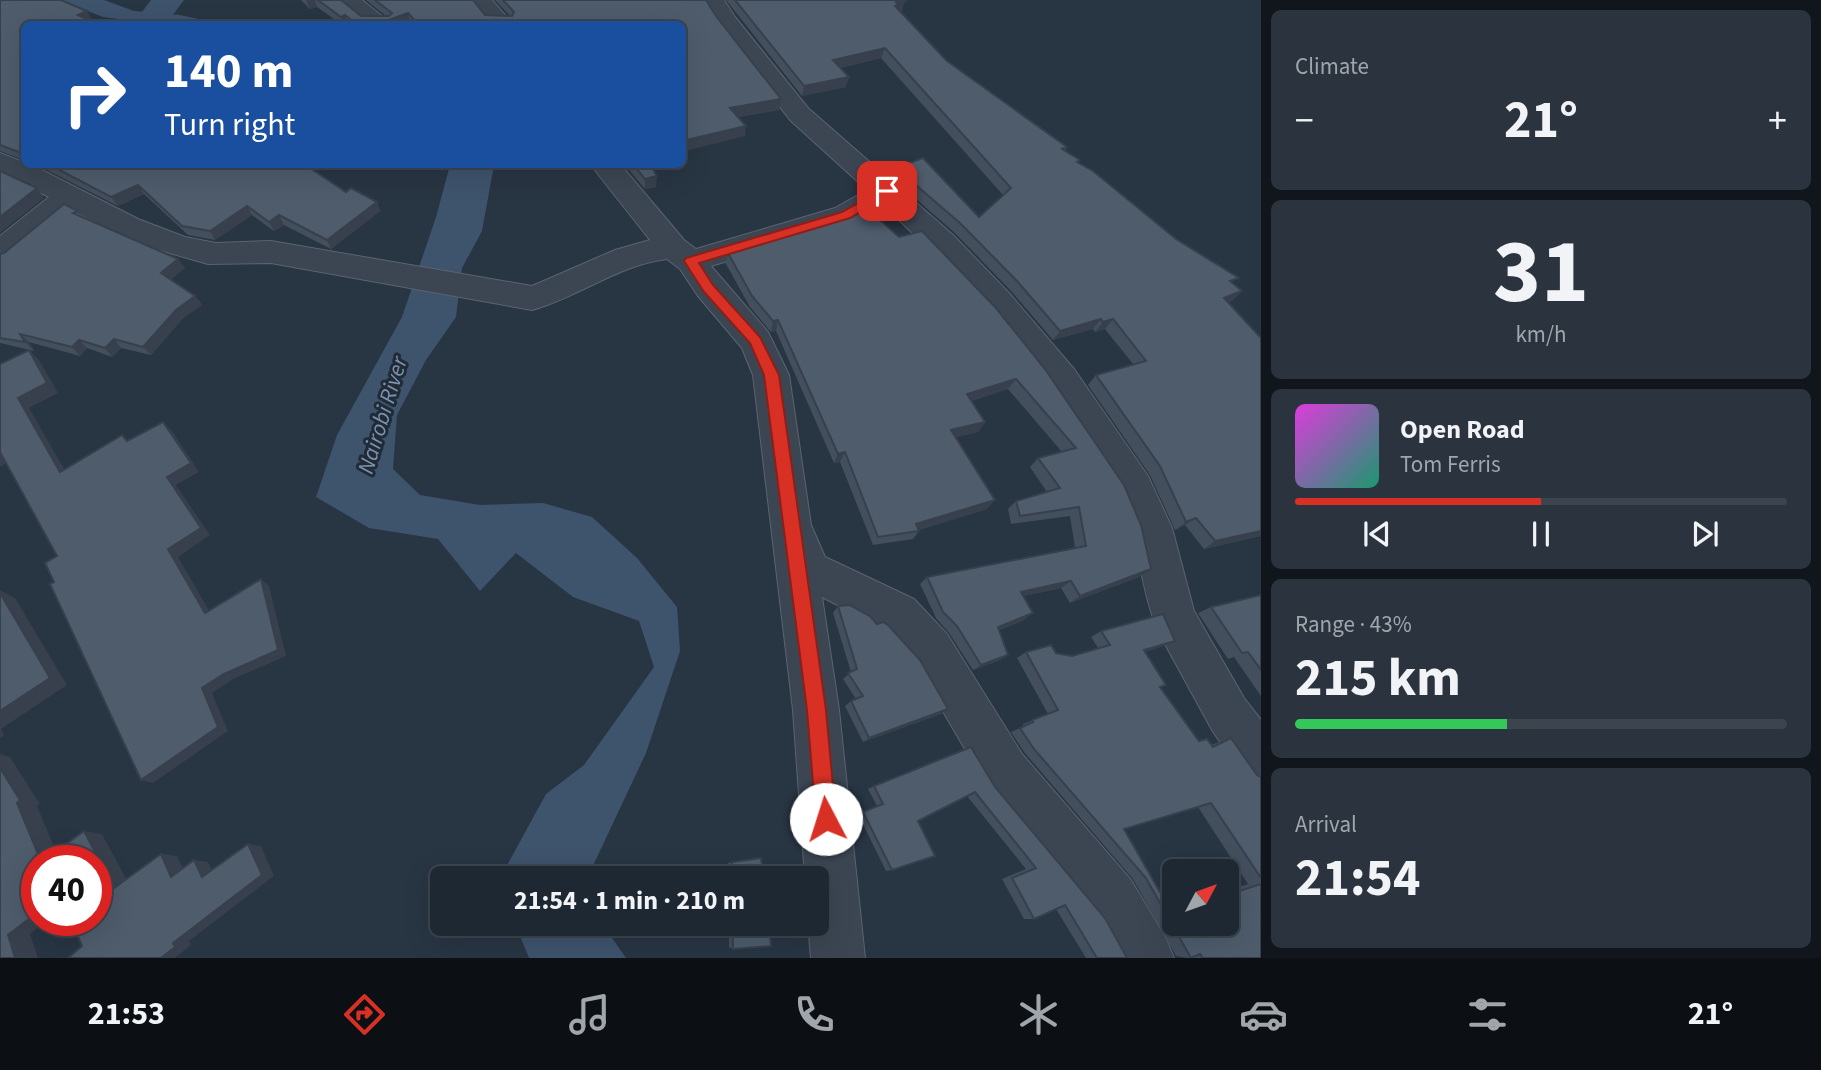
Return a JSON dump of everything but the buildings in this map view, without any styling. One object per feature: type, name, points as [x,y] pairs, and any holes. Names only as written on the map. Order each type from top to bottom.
[{"type":"street","points":[[347,0],[376,21]]},
{"type":"street","points":[[479,0],[498,21]]},
{"type":"street","points":[[713,0],[725,20],[799,114],[942,242],[997,301],[1062,379],[1134,488],[1152,528],[1174,618],[1228,714],[1261,760]]},
{"type":"street","points":[[607,168],[755,341],[771,375],[816,710],[838,958]]},
{"type":"street","points":[[8,173],[69,196],[152,237],[208,253],[270,251],[285,256],[331,260],[532,298],[554,293],[616,260],[640,252],[682,255],[846,215],[887,191]]},
{"type":"street","points":[[0,252],[69,196]]},
{"type":"street","points":[[791,525],[810,570],[899,614],[931,649],[1005,771],[1113,898],[1147,958]]},
{"type":"water","points":[[59,0],[104,0],[134,11],[180,15],[207,21],[135,21],[103,17]]},
{"type":"water","name":"Nairobi River","points":[[449,168],[493,168],[482,231],[462,268],[456,317],[426,360],[397,415],[393,469],[420,495],[480,505],[543,503],[592,517],[637,558],[677,607],[680,651],[646,753],[593,866],[507,866],[546,794],[584,765],[654,667],[639,621],[573,597],[516,553],[480,591],[438,539],[369,528],[316,497],[337,435],[402,317],[436,217]]},
{"type":"water","points":[[520,936],[611,936],[626,958],[529,958]]},
{"type":"waterway","points":[[154,17],[168,0]]},
{"type":"route","points":[[826,819],[816,710],[771,375],[755,341],[709,288],[691,261],[846,215],[887,191]]}]
